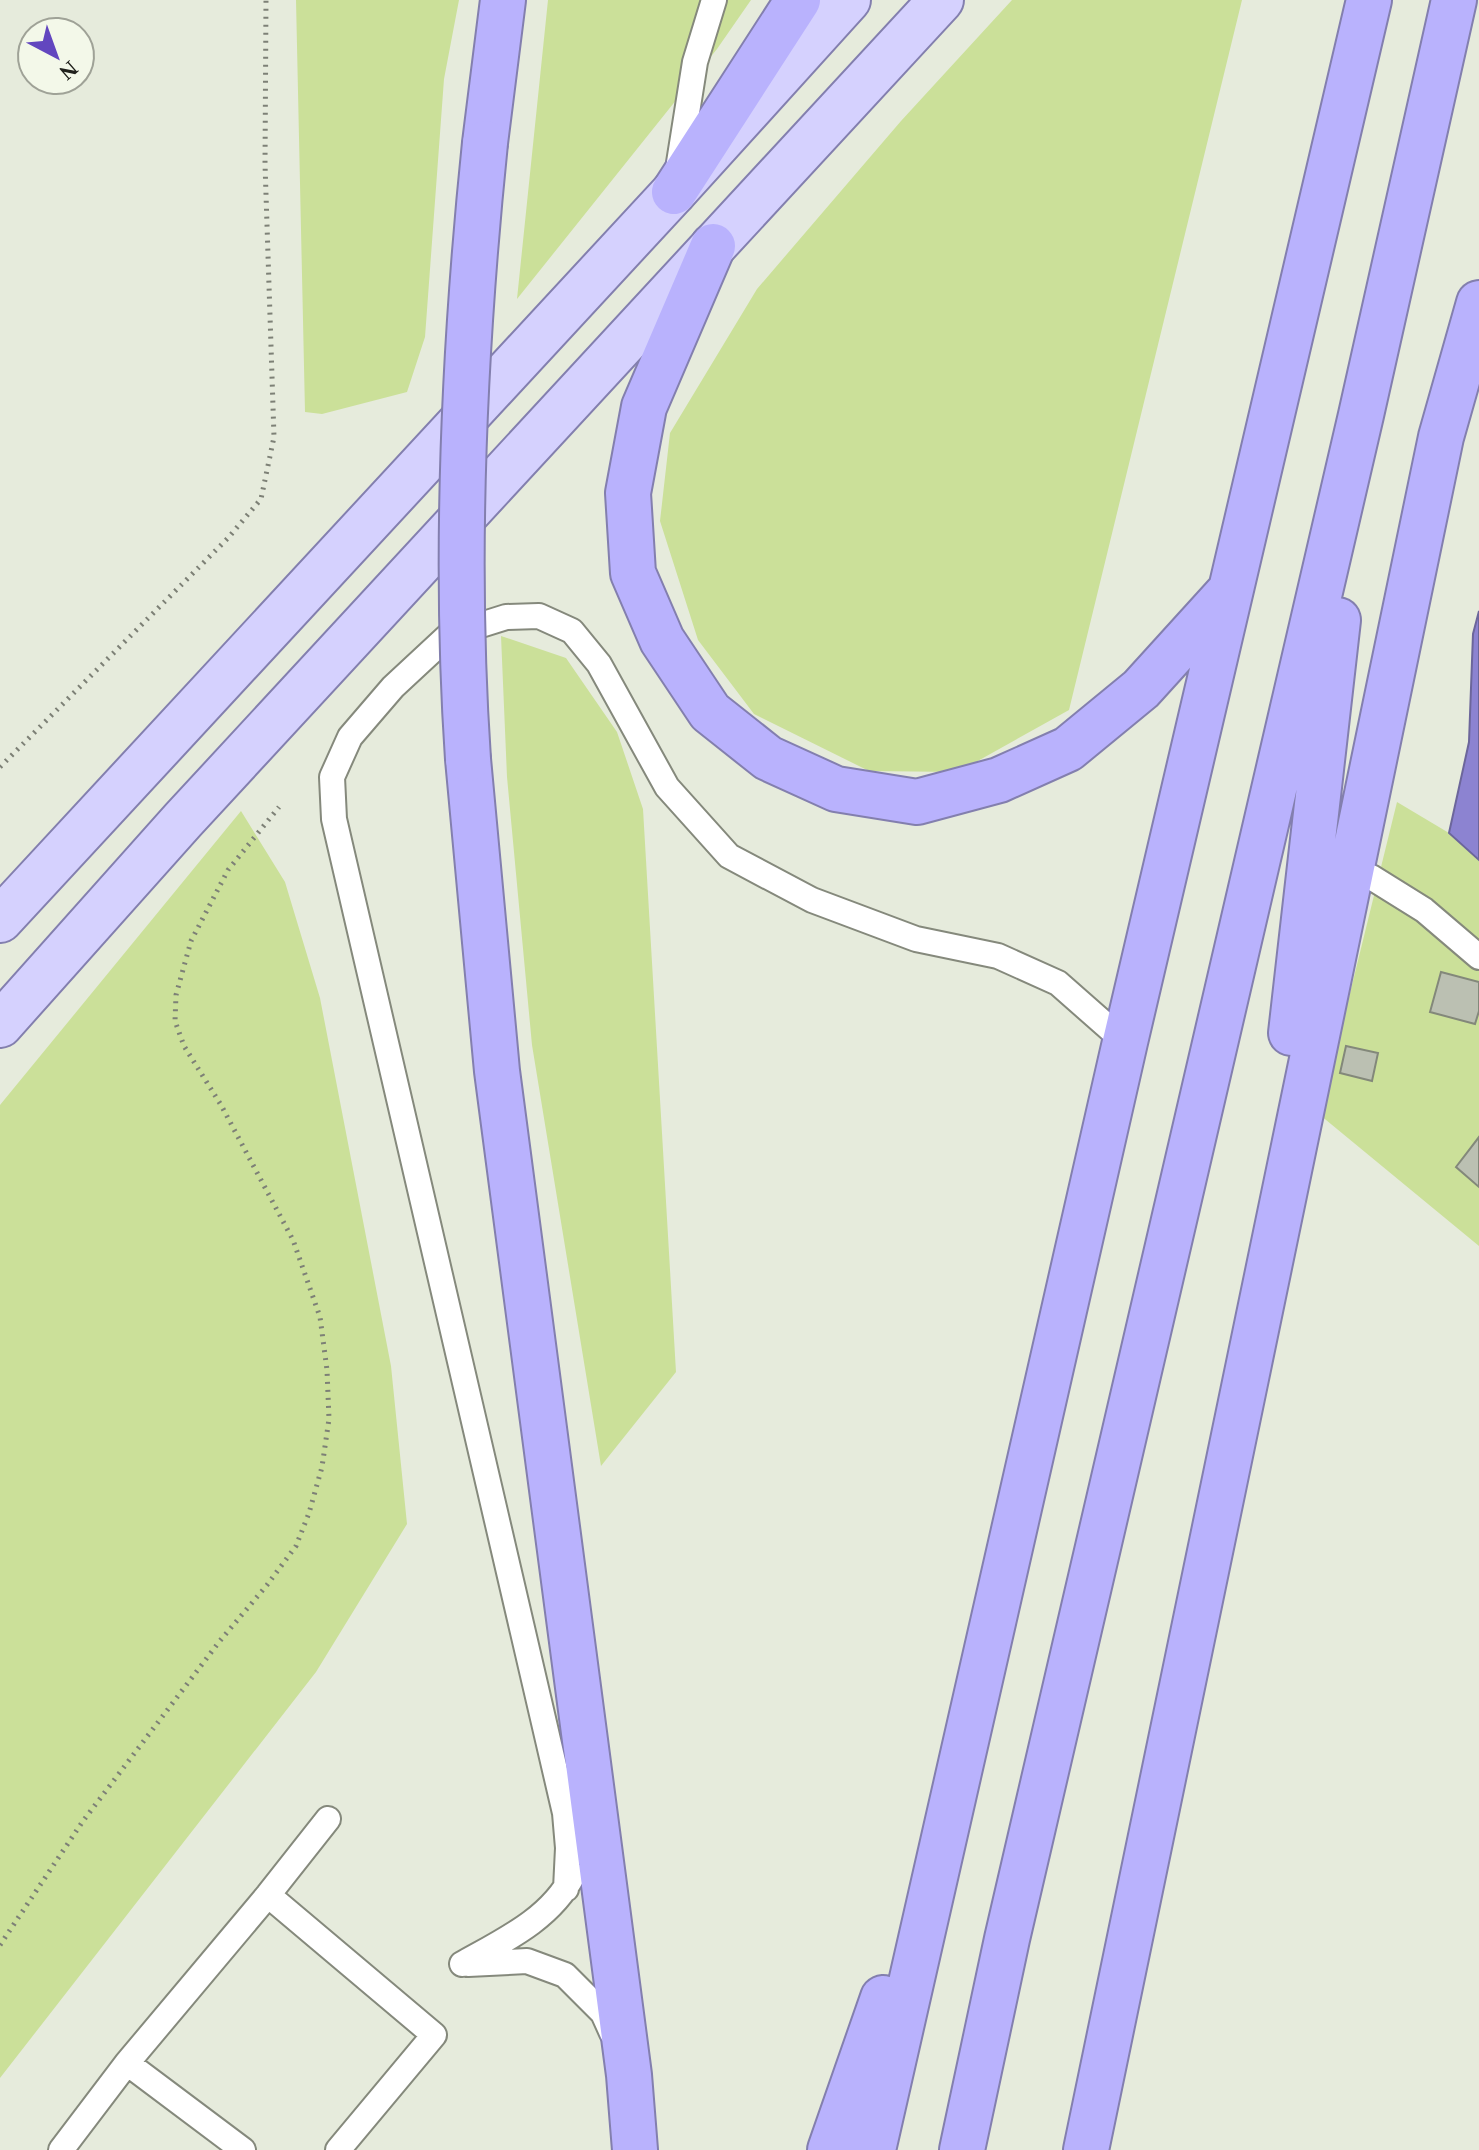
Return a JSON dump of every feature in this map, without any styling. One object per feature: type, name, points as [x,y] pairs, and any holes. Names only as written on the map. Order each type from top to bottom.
[{"type":"highway","points":[[503,0],[473,263],[463,459],[461,619],[468,759],[497,1071],[629,2075],[635,2150]]},
{"type":"highway","points":[[674,192],[798,0]]},
{"type":"highway","points":[[873,2150],[1125,1042],[1369,0]]},
{"type":"highway","points":[[962,2150],[1007,1939],[1361,415],[1454,0]]},
{"type":"highway","points":[[713,246],[644,407],[628,493],[633,573],[662,640],[710,712],[768,758],[836,789],[917,802],[999,780],[1068,749],[1117,709],[1141,689],[1231,589]]},
{"type":"highway","points":[[1086,2150],[1441,437],[1479,303]]},
{"type":"highway","points":[[1261,1304],[1361,415]]},
{"type":"highway","points":[[830,2150],[954,1795]]},
{"type":"main road","points":[[0,920],[848,0]]},
{"type":"main road","points":[[0,1025],[183,820],[941,0]]},
{"type":"lane","points":[[674,192],[695,62],[714,0]]},
{"type":"lane","points":[[566,1889],[568,1848],[565,1813],[334,819],[332,777],[350,737],[393,687],[449,635],[506,617],[539,616],[572,631],[599,664],[667,787],[729,856],[812,900],[916,939],[998,956],[1058,983],[1125,1042]]},
{"type":"lane","points":[[1371,877],[1424,910],[1479,957]]},
{"type":"lane","points":[[592,1792],[586,1847],[566,1889],[527,1927],[462,1964],[527,1961],[565,1975],[603,2013],[629,2075]]},
{"type":"lane","points":[[61,2150],[127,2063],[328,1819]]},
{"type":"lane","points":[[268,1895],[434,2035],[338,2150]]},
{"type":"lane","points":[[127,2063],[243,2150]]},
{"type":"path","points":[[0,767],[228,538],[261,499],[274,437],[265,164],[266,0]]},
{"type":"path","points":[[0,1945],[83,1821],[296,1546],[322,1467],[329,1419],[320,1317],[293,1240],[221,1105],[184,1046],[175,1021],[176,995],[191,941],[228,870],[279,807]]},
{"type":"green space","points":[[296,0],[459,0],[444,79],[425,337],[407,392],[322,414],[305,412]]},
{"type":"green space","points":[[548,0],[751,0],[717,49],[517,299]]},
{"type":"green space","points":[[1012,0],[1242,0],[1069,710],[958,772],[869,771],[754,714],[698,640],[660,521],[670,433],[757,289],[901,121]]},
{"type":"green space","points":[[501,636],[566,658],[617,732],[643,809],[676,1372],[601,1466],[532,1045],[507,777]]},
{"type":"green space","points":[[1397,802],[1449,833],[1479,860],[1479,1246],[1320,1115]]},
{"type":"green space","points":[[241,811],[285,882],[320,998],[391,1366],[407,1524],[316,1672],[0,2078],[0,1105]]},
{"type":"shaded area","points":[[1479,611],[1479,860],[1449,833],[1469,742],[1473,634]]},
{"type":"building","points":[[1441,972],[1479,982],[1479,1011],[1475,1024],[1430,1012]]},
{"type":"building","points":[[1346,1046],[1378,1053],[1372,1081],[1340,1073]]},
{"type":"building","points":[[1479,1137],[1479,1187],[1456,1167]]}]
